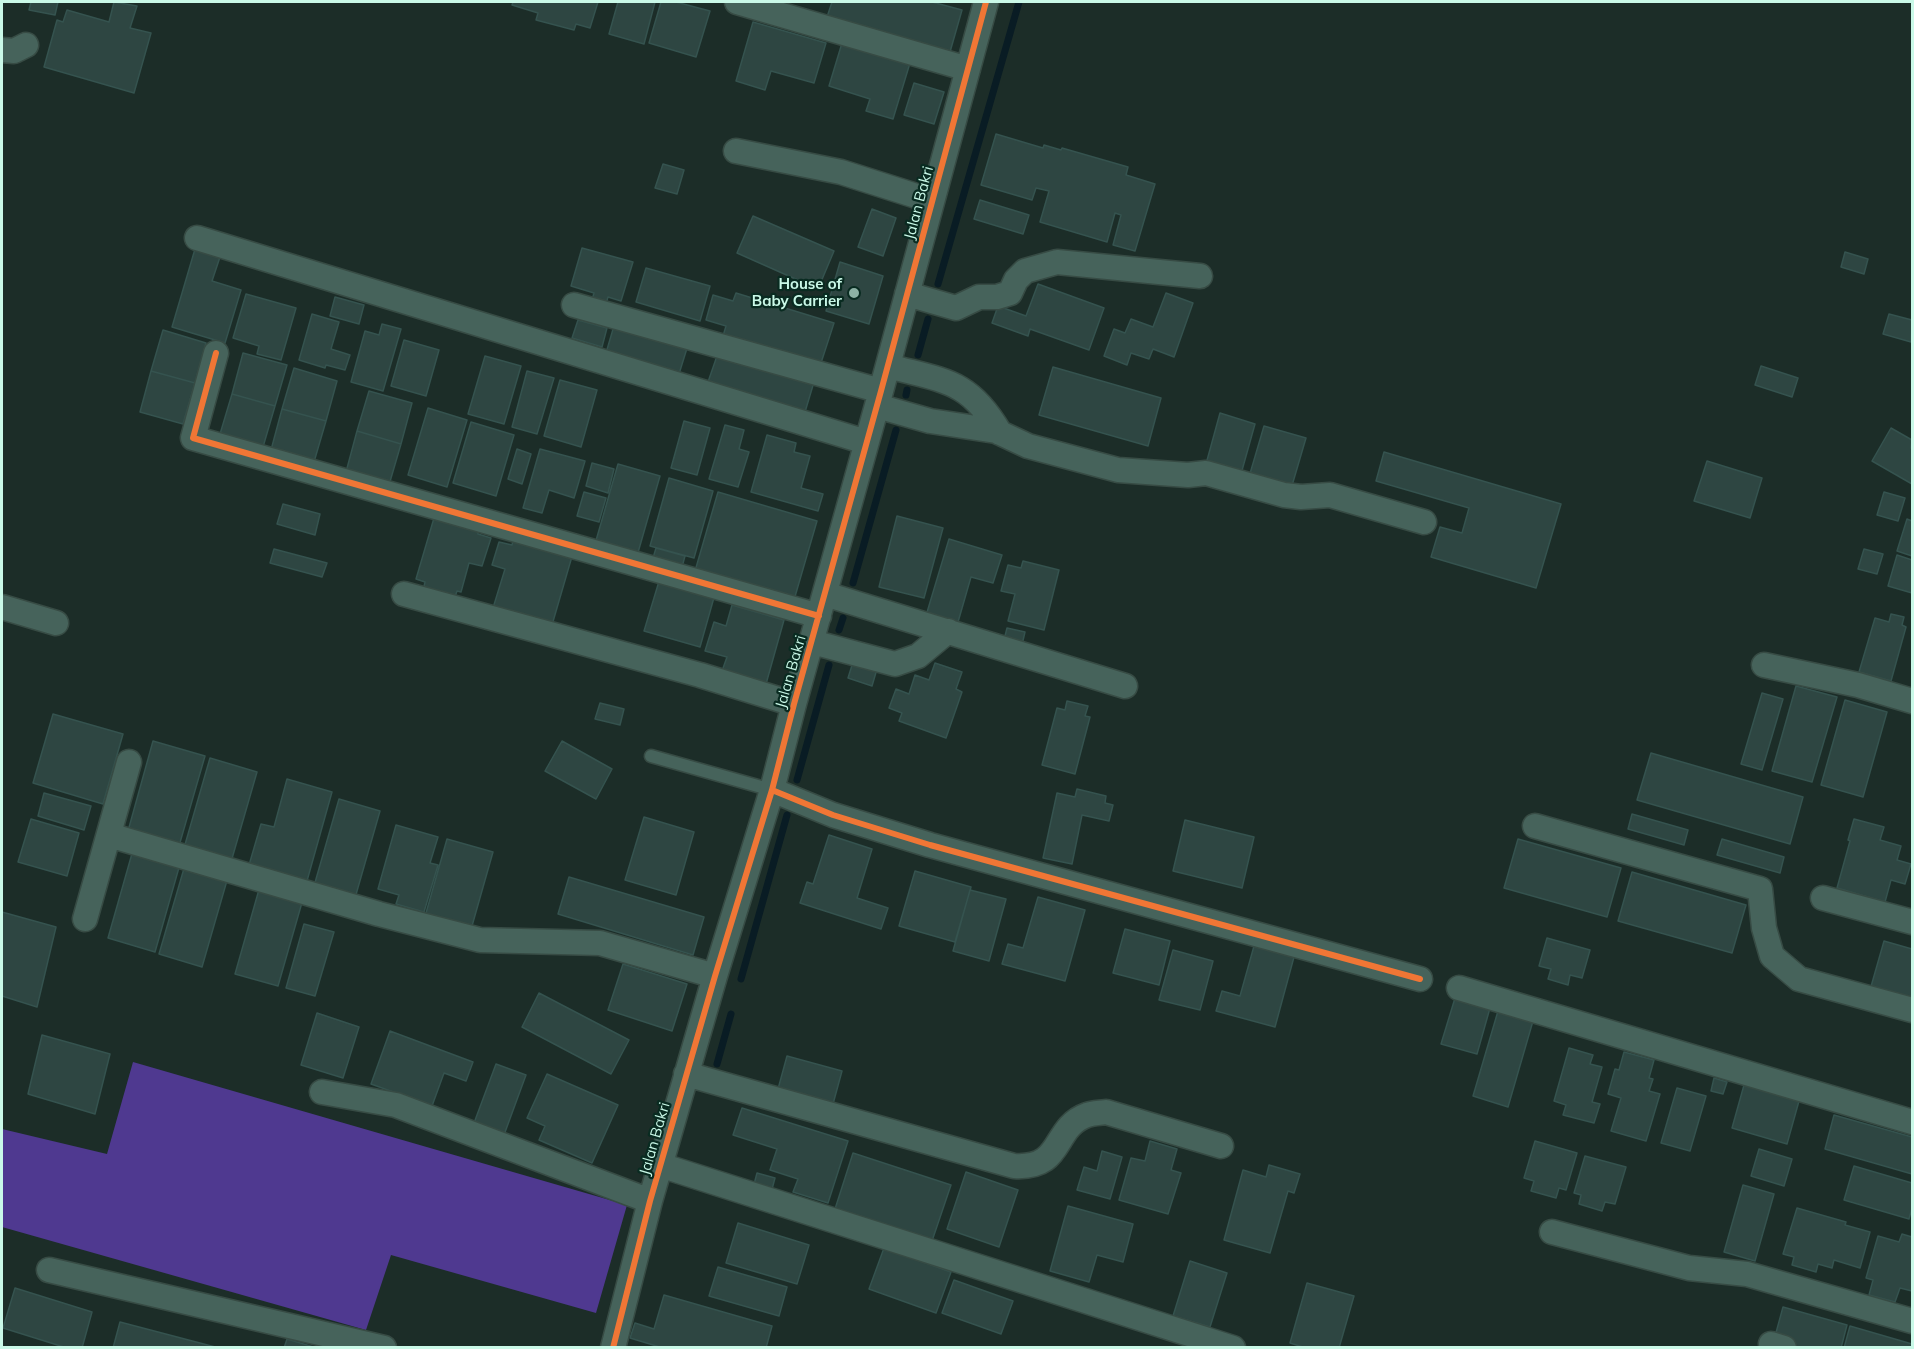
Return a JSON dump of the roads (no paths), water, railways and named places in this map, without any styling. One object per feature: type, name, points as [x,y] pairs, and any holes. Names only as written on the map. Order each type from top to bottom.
[{"type":"street","points":[[737,2],[968,69]]},
{"type":"street","name":"Jalan Bakri","points":[[613,1347],[660,1165],[772,790],[986,2]]},
{"type":"street","points":[[2,50],[14,51],[26,45]]},
{"type":"street","points":[[736,151],[841,172],[933,201]]},
{"type":"street","points":[[196,238],[866,442]]},
{"type":"street","points":[[907,294],[956,308],[979,297],[997,297],[1010,293],[1016,280],[1025,271],[1058,262],[1200,276]]},
{"type":"street","points":[[574,305],[879,399],[930,421],[1000,433],[1029,446],[1118,470],[1188,475],[1206,473],[1284,495],[1301,497],[1330,495],[1424,522]]},
{"type":"street","points":[[216,353],[193,438],[822,605],[948,631],[1125,686]]},
{"type":"street","points":[[888,366],[952,383],[971,395],[989,414],[1000,433]]},
{"type":"street","points":[[404,594],[700,675],[794,704]]},
{"type":"street","points":[[2,607],[56,623]]},
{"type":"street","points":[[812,642],[895,663],[918,656],[948,631]]},
{"type":"street","points":[[1764,665],[1858,685],[1912,701]]},
{"type":"street","points":[[85,919],[129,762]]},
{"type":"street","points":[[772,790],[833,815],[930,845],[1420,979]]},
{"type":"street","points":[[1534,826],[1760,889],[1764,928],[1772,956],[1799,979],[1912,1010]]},
{"type":"street","points":[[109,835],[379,914],[480,940],[600,943],[715,976]]},
{"type":"street","points":[[1823,897],[1912,922]]},
{"type":"street","points":[[1460,988],[1912,1122]]},
{"type":"street","points":[[686,1074],[1014,1166],[1030,1167],[1047,1160],[1072,1124],[1087,1115],[1106,1112],[1221,1146]]},
{"type":"street","points":[[322,1092],[396,1105],[650,1201]]},
{"type":"street","points":[[660,1165],[1233,1347]]},
{"type":"street","points":[[1552,1232],[1689,1268],[1747,1274],[1912,1321]]},
{"type":"street","points":[[49,1270],[384,1347]]},
{"type":"lane","points":[[651,756],[772,790]]},
{"type":"waterway","points":[[938,284],[1019,2]]},
{"type":"waterway","points":[[918,355],[928,319]]},
{"type":"waterway","points":[[906,395],[907,390]]},
{"type":"waterway","points":[[853,583],[896,430]]},
{"type":"waterway","points":[[839,630],[843,618]]},
{"type":"waterway","points":[[797,780],[829,665]]},
{"type":"waterway","points":[[741,979],[787,815]]},
{"type":"waterway","points":[[717,1064],[731,1014]]},
{"type":"place","name":"House of Baby Carrier","points":[[854,293]]}]
